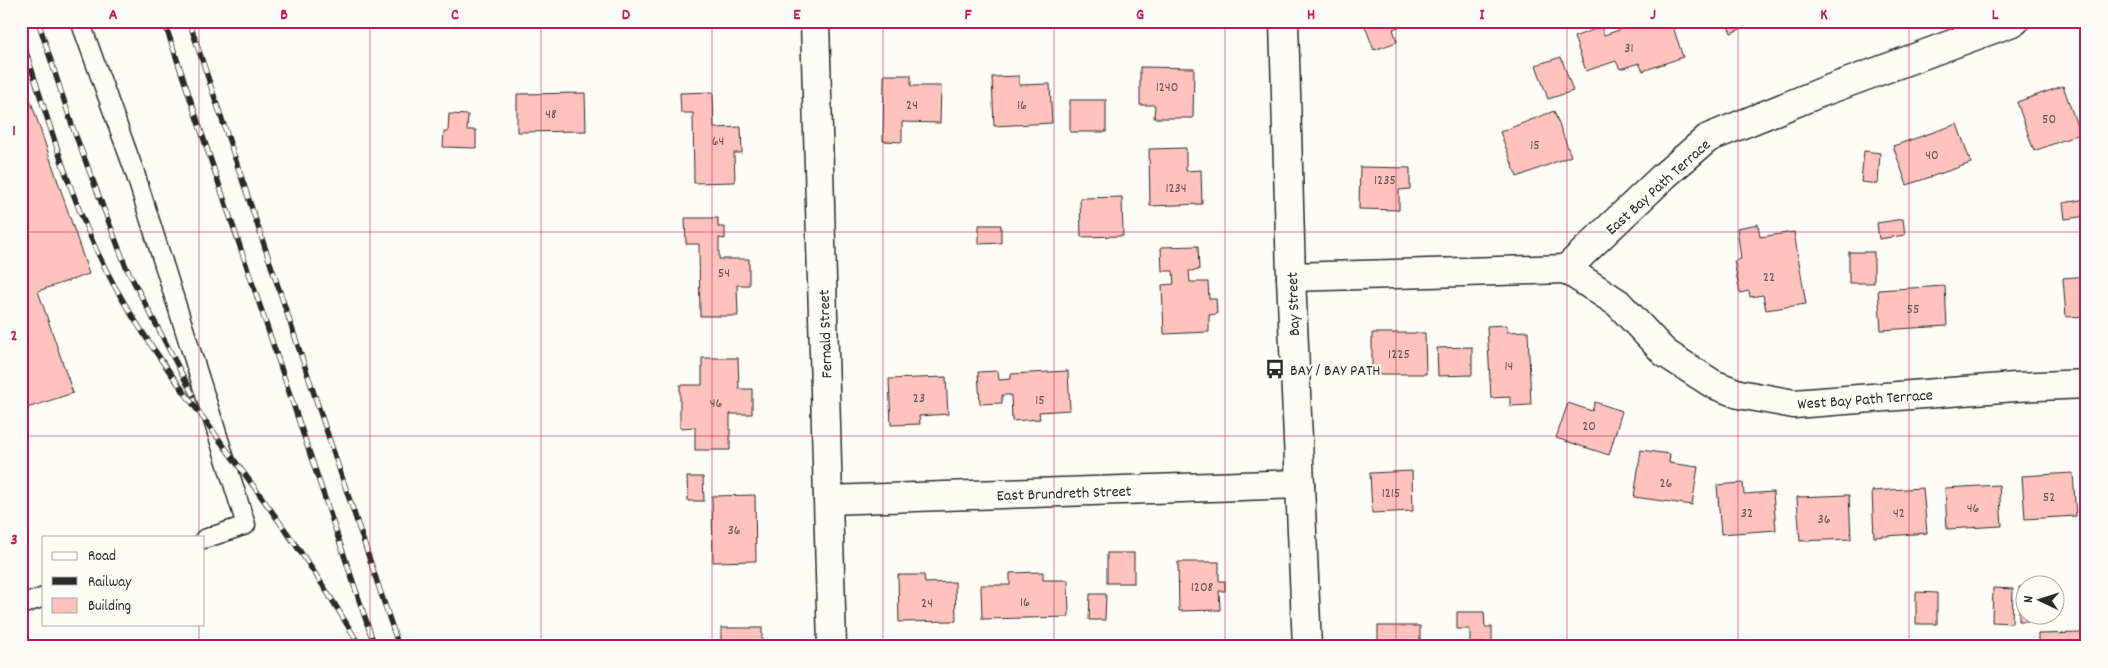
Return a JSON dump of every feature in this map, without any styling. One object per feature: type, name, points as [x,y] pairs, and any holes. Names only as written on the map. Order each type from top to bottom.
[{"type":"street","name":"Fernald Street","points":[[815,21],[832,647]]},
{"type":"street","name":"Bay Street","points":[[1284,21],[1290,277],[1307,647]]},
{"type":"street","name":"East Bay Path Terrace","points":[[1566,269],[1665,175],[1708,138],[1822,92],[2015,21]]},
{"type":"street","points":[[1290,277],[1566,269]]},
{"type":"street","name":"West Bay Path Terrace","points":[[1566,269],[1618,303],[1665,353],[1714,384],[1739,394],[1794,404],[2015,387],[2087,384]]},
{"type":"street","name":"East Brundreth Street","points":[[828,500],[1300,484]]},
{"type":"lane","points":[[80,21],[135,173],[246,524],[205,540]]},
{"type":"lane","points":[[21,605],[42,598]]},
{"type":"building","points":[[1363,21],[1408,21],[1409,23],[1393,29],[1397,42],[1374,50]]},
{"type":"building","points":[[1646,21],[1671,21],[1683,57],[1643,71],[1639,63],[1620,69],[1616,61],[1586,71],[1574,37],[1601,27],[1604,35]]},
{"type":"building","points":[[1726,21],[1759,21],[1731,33]]},
{"type":"building","points":[[1761,21],[1781,21],[1764,28]]},
{"type":"building","points":[[1561,57],[1573,91],[1548,99],[1536,65]]},
{"type":"building","points":[[1140,67],[1194,68],[1193,118],[1154,118],[1155,105],[1140,105]]},
{"type":"building","points":[[21,72],[89,274],[38,291],[73,393],[21,410]]},
{"type":"building","points":[[884,75],[911,75],[911,86],[941,86],[940,123],[902,122],[902,142],[883,141]]},
{"type":"building","points":[[1019,76],[1019,85],[1050,84],[1052,123],[994,126],[992,77]]},
{"type":"building","points":[[2063,86],[2080,134],[2034,151],[2017,102]]},
{"type":"building","points":[[713,92],[714,128],[741,127],[742,153],[734,153],[735,182],[694,183],[693,113],[681,113],[680,93]]},
{"type":"building","points":[[585,93],[586,131],[517,132],[517,94]]},
{"type":"building","points":[[1070,100],[1106,100],[1106,132],[1070,132]]},
{"type":"building","points":[[1554,111],[1571,156],[1517,177],[1500,132]]},
{"type":"building","points":[[449,114],[468,115],[467,130],[476,130],[476,148],[443,147],[444,132],[448,132]]},
{"type":"building","points":[[1957,124],[1971,163],[1907,185],[1893,146]]},
{"type":"building","points":[[1186,148],[1186,171],[1201,170],[1202,204],[1150,206],[1149,149]]},
{"type":"building","points":[[1864,151],[1880,153],[1878,184],[1861,182]]},
{"type":"building","points":[[1360,167],[1410,168],[1410,189],[1399,190],[1399,210],[1359,209]]},
{"type":"building","points":[[1122,197],[1123,236],[1081,237],[1080,198]]},
{"type":"building","points":[[2086,199],[2087,216],[2065,219],[2063,203]]},
{"type":"building","points":[[685,218],[718,218],[718,227],[725,227],[725,239],[719,238],[719,259],[749,259],[749,285],[737,285],[738,316],[700,316],[699,244],[686,244]]},
{"type":"building","points":[[1903,219],[1905,235],[1879,239],[1877,223]]},
{"type":"building","points":[[1758,224],[1760,237],[1794,232],[1806,304],[1766,310],[1763,295],[1750,297],[1749,291],[1740,293],[1734,261],[1741,259],[1737,228]]},
{"type":"building","points":[[979,225],[1001,225],[1001,243],[979,244]]},
{"type":"building","points":[[1198,246],[1199,270],[1189,271],[1190,282],[1208,282],[1209,299],[1216,299],[1217,314],[1209,315],[1209,332],[1164,334],[1162,285],[1174,284],[1173,271],[1162,271],[1161,247]]},
{"type":"building","points":[[1849,252],[1874,252],[1874,283],[1849,283]]},
{"type":"building","points":[[2087,276],[2087,316],[2066,317],[2063,278]]},
{"type":"building","points":[[1945,286],[1947,326],[1881,330],[1878,290]]},
{"type":"building","points":[[1507,325],[1507,332],[1528,331],[1531,405],[1510,406],[1510,397],[1491,398],[1487,326]]},
{"type":"building","points":[[1372,333],[1425,333],[1426,374],[1372,374]]},
{"type":"building","points":[[1472,347],[1472,375],[1438,376],[1437,348]]},
{"type":"building","points":[[702,358],[738,358],[739,389],[752,389],[752,414],[730,414],[730,450],[695,450],[695,427],[680,428],[680,385],[702,385]]},
{"type":"building","points":[[998,371],[999,380],[1011,379],[1011,374],[1068,371],[1070,410],[1039,412],[1040,419],[1012,421],[1011,395],[1002,395],[1002,403],[980,404],[978,372]]},
{"type":"building","points":[[946,377],[948,414],[919,416],[920,424],[891,425],[889,379]]},
{"type":"building","points":[[1595,402],[1622,411],[1609,455],[1556,438],[1568,403],[1592,411]]},
{"type":"building","points":[[1641,450],[1670,454],[1669,463],[1698,467],[1692,505],[1634,497]]},
{"type":"building","points":[[1412,471],[1413,511],[1372,513],[1370,473]]},
{"type":"building","points":[[2073,473],[2076,516],[2025,519],[2022,476]]},
{"type":"building","points":[[687,477],[703,477],[704,501],[688,501]]},
{"type":"building","points":[[1743,483],[1744,494],[1773,492],[1776,530],[1721,534],[1717,485]]},
{"type":"building","points":[[1999,485],[2002,526],[1947,529],[1945,488]]},
{"type":"building","points":[[1923,488],[1927,533],[1874,537],[1872,491]]},
{"type":"building","points":[[755,495],[756,561],[713,562],[712,496]]},
{"type":"building","points":[[1849,495],[1851,539],[1800,541],[1797,497]]},
{"type":"building","points":[[1107,553],[1134,553],[1134,583],[1107,583]]},
{"type":"building","points":[[1178,562],[1219,562],[1219,581],[1225,581],[1225,591],[1219,591],[1220,610],[1179,611]]},
{"type":"building","points":[[1043,572],[1043,580],[1068,580],[1069,617],[982,619],[981,585],[1010,585],[1010,573]]},
{"type":"building","points":[[898,575],[924,575],[925,583],[955,582],[956,621],[899,622]]},
{"type":"building","points":[[1993,588],[2013,589],[2012,623],[1992,622]]},
{"type":"building","points":[[1916,592],[1937,593],[1937,624],[1916,624]]},
{"type":"building","points":[[1090,594],[1106,594],[1105,620],[1089,620]]},
{"type":"building","points":[[1457,612],[1484,612],[1485,627],[1492,627],[1492,643],[1470,643],[1470,629],[1457,629]]},
{"type":"building","points":[[1378,626],[1420,626],[1420,647],[1378,647]]},
{"type":"building","points":[[721,628],[762,628],[762,647],[721,647]]},
{"type":"building","points":[[2082,633],[2082,647],[2038,647],[2038,634]]},
{"type":"railway","points":[[38,21],[74,131],[126,267],[193,395]]},
{"type":"railway","points":[[164,21],[375,647]]},
{"type":"railway","points":[[189,21],[399,647]]},
{"type":"railway","points":[[21,37],[74,195],[99,256],[114,285],[163,363],[274,514],[328,593],[360,647]]},
{"type":"place","name":"BAY / BAY PATH","points":[[1275,369]]}]
